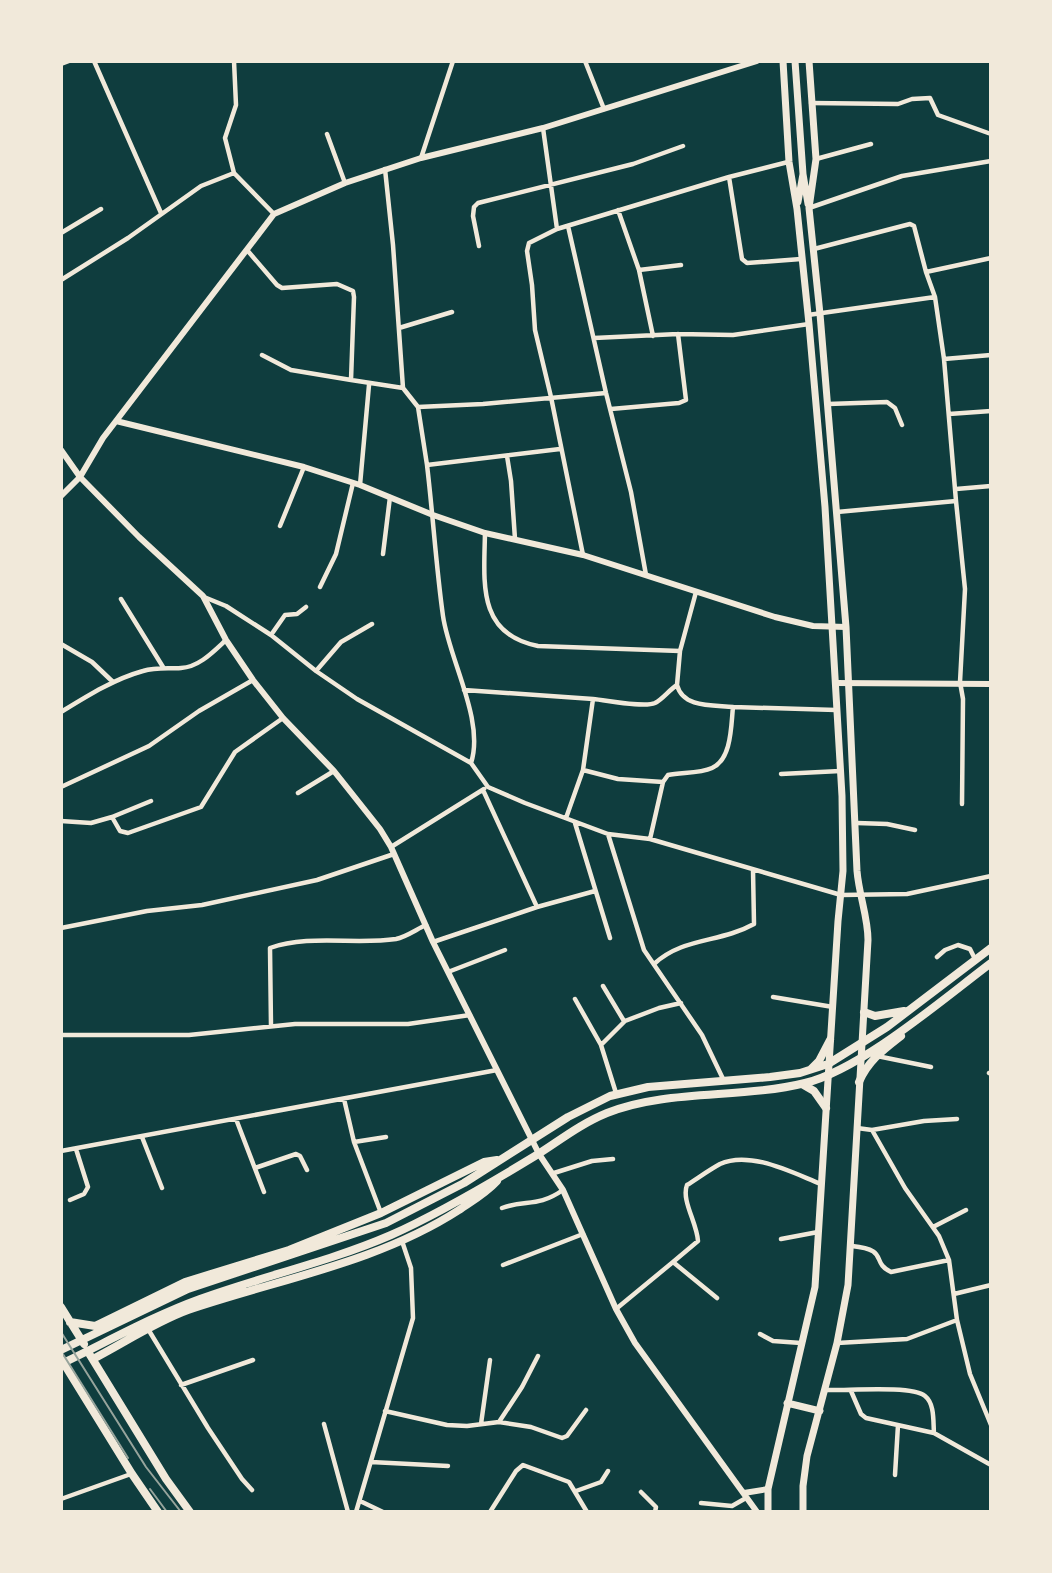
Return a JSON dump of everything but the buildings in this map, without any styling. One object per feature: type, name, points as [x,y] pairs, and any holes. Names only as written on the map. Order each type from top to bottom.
[{"type":"main road","points":[[768,1512],[768,1489],[815,1287],[843,872],[825,507],[797,209],[789,162],[783,61]]},
{"type":"main road","points":[[796,61],[803,174],[814,249],[846,627],[859,894],[868,925],[848,1285],[837,1343],[807,1456],[803,1512]]},
{"type":"main road","points":[[809,61],[816,159],[809,208]]},
{"type":"main road","points":[[797,209],[803,174]]},
{"type":"main road","points":[[61,1350],[188,1289],[386,1223],[464,1183],[568,1117],[616,1094],[648,1087],[724,1082],[809,1071],[828,1064],[862,1044],[991,948]]},
{"type":"main road","points":[[158,1512],[61,1362],[198,1300],[390,1235],[501,1177],[572,1130],[608,1113],[636,1104],[802,1084],[828,1075],[914,1020],[991,963]]},
{"type":"main road","points":[[864,1012],[882,1016],[906,1011]]},
{"type":"main road","points":[[859,1082],[866,1066],[904,1034],[914,1020]]},
{"type":"main road","points":[[809,1071],[819,1061],[830,1040]]},
{"type":"main road","points":[[802,1084],[814,1091],[826,1108]]},
{"type":"main road","points":[[70,1322],[95,1326],[185,1282],[289,1250],[381,1213],[485,1162],[499,1160]]},
{"type":"main road","points":[[93,1359],[185,1311],[343,1264],[402,1240],[455,1212],[489,1190],[501,1177]]},
{"type":"main road","points":[[61,1307],[159,1468],[190,1512]]},
{"type":"main road","points":[[61,1376],[75,1380]]},
{"type":"main road","points":[[787,1403],[820,1411]]},
{"type":"street","points":[[61,64],[69,61]]},
{"type":"street","points":[[94,61],[161,213]]},
{"type":"street","points":[[234,61],[236,105],[225,138],[234,173],[274,214]]},
{"type":"street","points":[[421,158],[453,61]]},
{"type":"street","points":[[584,61],[605,110]]},
{"type":"street","points":[[61,496],[80,477],[103,438],[274,214],[385,169],[605,110],[757,61]]},
{"type":"street","points":[[810,103],[898,104],[912,99],[930,98],[938,115],[991,134]]},
{"type":"street","points":[[543,128],[557,229]]},
{"type":"street","points":[[327,134],[345,183]]},
{"type":"street","points":[[816,159],[871,144]]},
{"type":"street","points":[[479,246],[473,216],[474,207],[478,203],[633,164],[683,146]]},
{"type":"street","points":[[809,208],[902,176],[991,161]]},
{"type":"street","points":[[583,555],[551,397],[534,330],[527,251],[529,243],[557,229],[729,177],[789,162]]},
{"type":"street","points":[[385,169],[403,388],[418,407],[428,465],[443,618],[464,690],[475,741],[471,762]]},
{"type":"street","points":[[61,280],[128,238],[201,186],[234,173]]},
{"type":"street","points":[[729,177],[742,259],[747,263],[801,259]]},
{"type":"street","points":[[61,233],[101,209]]},
{"type":"street","points":[[618,210],[639,270],[653,336]]},
{"type":"street","points":[[814,249],[910,224],[918,233],[926,272],[935,297],[944,359],[965,589],[960,682],[963,699],[962,804]]},
{"type":"street","points":[[568,226],[634,503],[646,575]]},
{"type":"street","points":[[247,250],[282,288],[337,284],[353,291],[351,380]]},
{"type":"street","points":[[926,272],[991,258]]},
{"type":"street","points":[[639,270],[681,265]]},
{"type":"street","points":[[808,315],[935,297]]},
{"type":"street","points":[[399,328],[452,312]]},
{"type":"street","points":[[594,338],[678,334],[733,335],[809,324]]},
{"type":"street","points":[[611,409],[679,403],[686,400],[678,334]]},
{"type":"street","points":[[262,355],[291,370],[369,385],[403,388]]},
{"type":"street","points":[[944,359],[991,355]]},
{"type":"street","points":[[320,587],[336,554],[356,484],[369,385]]},
{"type":"street","points":[[418,407],[606,393]]},
{"type":"street","points":[[828,404],[887,402],[895,408],[902,425]]},
{"type":"street","points":[[949,414],[991,411]]},
{"type":"street","points":[[116,421],[303,467],[485,533],[583,555],[794,622],[846,627]]},
{"type":"street","points":[[428,465],[560,449]]},
{"type":"street","points":[[61,450],[80,477],[203,596],[226,606],[271,635],[357,699],[471,762],[488,786],[608,834],[650,839],[841,895],[907,894],[991,876]]},
{"type":"street","points":[[507,456],[515,539]]},
{"type":"street","points":[[281,526],[303,467]]},
{"type":"street","points":[[956,489],[991,486]]},
{"type":"street","points":[[383,554],[390,497]]},
{"type":"street","points":[[837,512],[956,501]]},
{"type":"street","points":[[485,533],[485,589],[491,613],[497,625],[507,634],[524,643],[538,646],[680,651]]},
{"type":"street","points":[[696,592],[680,651],[677,685],[680,694],[690,702],[733,707],[835,710]]},
{"type":"street","points":[[203,596],[226,640],[253,680],[283,718],[334,771],[393,850],[433,942],[539,1153],[563,1190],[616,1309],[635,1342],[745,1495],[749,1509],[757,1512]]},
{"type":"street","points":[[121,599],[163,667]]},
{"type":"street","points":[[271,635],[285,615],[298,614],[306,607]]},
{"type":"street","points":[[316,671],[334,648],[372,624]]},
{"type":"street","points":[[61,712],[113,682],[142,671],[192,666],[204,660],[226,640]]},
{"type":"street","points":[[61,644],[92,662],[113,682]]},
{"type":"street","points":[[61,787],[149,746],[199,711],[253,680]]},
{"type":"street","points":[[835,683],[991,684]]},
{"type":"street","points":[[464,690],[650,704],[659,701],[668,690],[677,685]]},
{"type":"street","points":[[566,818],[583,770],[593,699]]},
{"type":"street","points":[[650,839],[663,782],[668,775],[712,768],[718,764],[728,745],[733,707]]},
{"type":"street","points":[[112,817],[120,831],[128,833],[201,807],[235,752],[283,718]]},
{"type":"street","points":[[583,770],[618,779],[663,782]]},
{"type":"street","points":[[298,793],[334,771]]},
{"type":"street","points":[[781,774],[840,771]]},
{"type":"street","points":[[61,928],[147,911],[202,905],[317,880],[393,850],[488,786]]},
{"type":"street","points":[[482,790],[537,907]]},
{"type":"street","points":[[61,821],[91,822],[112,817],[152,801]]},
{"type":"street","points":[[575,822],[610,938]]},
{"type":"street","points":[[857,823],[887,824],[915,830]]},
{"type":"street","points":[[608,834],[643,950],[702,1035],[724,1082]]},
{"type":"street","points":[[654,964],[679,946],[712,940],[754,925],[753,870]]},
{"type":"street","points":[[433,942],[537,907],[596,891]]},
{"type":"street","points":[[271,1026],[270,948],[284,944],[323,941],[396,939],[426,925]]},
{"type":"street","points":[[937,957],[958,944],[970,949],[975,960]]},
{"type":"street","points":[[448,972],[505,950]]},
{"type":"street","points":[[603,986],[625,1021]]},
{"type":"street","points":[[773,997],[833,1007]]},
{"type":"street","points":[[575,999],[601,1045],[616,1094]]},
{"type":"street","points":[[601,1045],[625,1021],[681,1003]]},
{"type":"street","points":[[61,1035],[189,1035],[271,1026],[408,1024],[470,1015]]},
{"type":"street","points":[[876,1056],[931,1067]]},
{"type":"street","points":[[61,1151],[498,1070]]},
{"type":"street","points":[[344,1099],[354,1142],[381,1213]]},
{"type":"street","points":[[236,1119],[264,1192]]},
{"type":"street","points":[[857,1128],[872,1130],[957,1119]]},
{"type":"street","points":[[872,1130],[905,1188],[944,1245],[970,1374],[991,1425]]},
{"type":"street","points":[[142,1137],[162,1188]]},
{"type":"street","points":[[354,1142],[386,1137]]},
{"type":"street","points":[[70,1200],[84,1194],[88,1187],[76,1149]]},
{"type":"street","points":[[255,1168],[296,1154],[300,1156],[307,1170]]},
{"type":"street","points":[[554,1173],[592,1161],[613,1159]]},
{"type":"street","points":[[616,1309],[698,1241],[685,1189],[722,1163],[736,1160],[772,1164],[822,1184]]},
{"type":"street","points":[[502,1208],[514,1203],[532,1204],[563,1190]]},
{"type":"street","points":[[933,1228],[967,1210]]},
{"type":"street","points":[[781,1239],[820,1232]]},
{"type":"street","points":[[503,1265],[583,1234]]},
{"type":"street","points":[[356,1512],[413,1318],[411,1268],[402,1240]]},
{"type":"street","points":[[852,1247],[875,1251],[886,1271],[891,1272],[949,1260]]},
{"type":"street","points":[[673,1262],[717,1298]]},
{"type":"street","points":[[954,1294],[991,1285]]},
{"type":"street","points":[[837,1343],[907,1339],[957,1320]]},
{"type":"street","points":[[148,1329],[181,1385],[242,1479],[252,1490]]},
{"type":"street","points":[[760,1334],[773,1341],[802,1343]]},
{"type":"street","points":[[499,1422],[538,1356]]},
{"type":"street","points":[[181,1385],[253,1360]]},
{"type":"street","points":[[481,1424],[490,1360]]},
{"type":"street","points":[[825,1390],[898,1389],[925,1396],[933,1409],[934,1433]]},
{"type":"street","points":[[851,1391],[861,1414],[866,1418],[934,1433],[991,1465]]},
{"type":"street","points":[[385,1411],[447,1424],[499,1422],[531,1427],[562,1438],[568,1436],[586,1410]]},
{"type":"street","points":[[324,1424],[348,1512]]},
{"type":"street","points":[[895,1475],[898,1425]]},
{"type":"street","points":[[371,1462],[448,1466]]},
{"type":"street","points":[[490,1512],[516,1471],[523,1465],[564,1478],[576,1491],[587,1512]]},
{"type":"street","points":[[576,1491],[601,1482],[608,1471]]},
{"type":"street","points":[[61,1499],[132,1474]]},
{"type":"street","points":[[701,1503],[732,1506],[745,1495],[768,1489]]},
{"type":"street","points":[[641,1492],[656,1511],[664,1512]]},
{"type":"street","points":[[360,1501],[383,1512]]},
{"type":"tram line","points":[[61,1332],[146,1467],[181,1512]]},
{"type":"tram line","points":[[61,1351],[128,1458]]},
{"type":"tram line","points":[[150,1489],[167,1512]]}]
